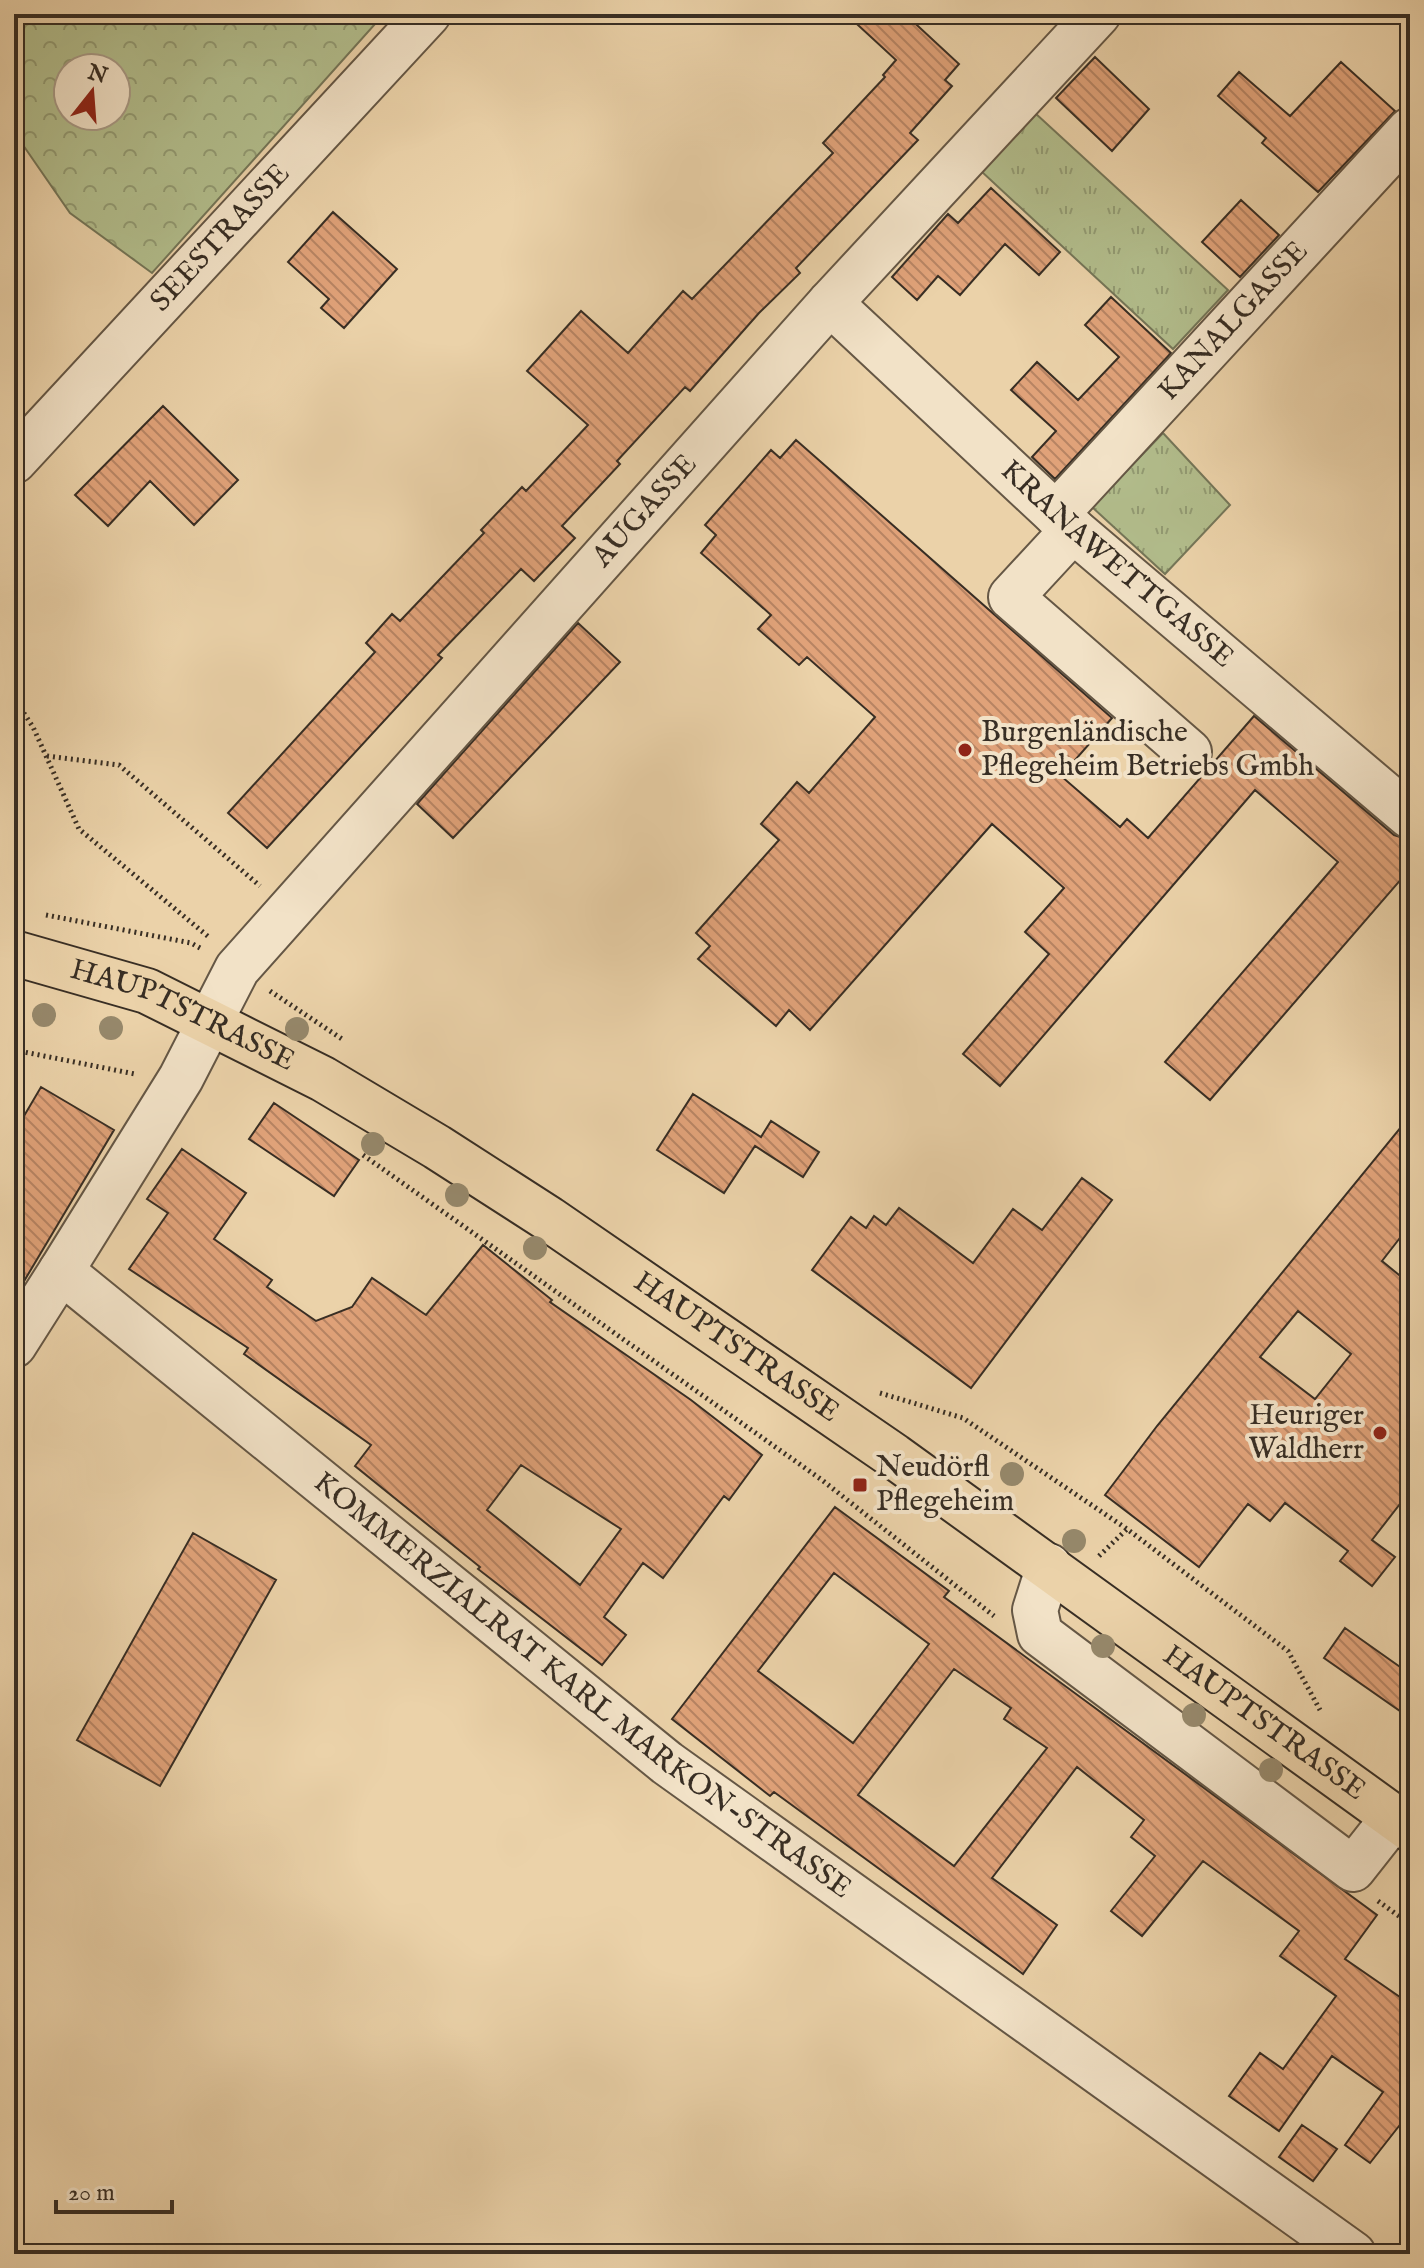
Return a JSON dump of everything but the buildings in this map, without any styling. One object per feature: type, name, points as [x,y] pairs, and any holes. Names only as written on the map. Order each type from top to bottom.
[{"type":"main road","name":"HAUPTSTRASSE","points":[[14,953],[147,991],[210,1021],[323,1079],[537,1211],[1049,1566],[1402,1823]]},
{"type":"street","name":"SEESTRASSE","points":[[14,461],[428,14]]},
{"type":"street","name":"AUGASSE","points":[[210,1021],[237,969],[289,910],[830,303],[1098,14]]},
{"type":"street","name":"KANALGASSE","points":[[1189,752],[1011,597],[1065,522],[1410,130]]},
{"type":"street","name":"KRANAWETTGASSE","points":[[830,303],[1065,522],[1410,816]]},
{"type":"street","points":[[14,1345],[181,1078],[210,1021]]},
{"type":"street","name":"KOMMERZIALRAT KARL MARKON-STRASSE","points":[[61,1271],[667,1763],[1353,2254]]},
{"type":"street","points":[[1049,1566],[1035,1610],[1040,1634],[1353,1869],[1402,1823]]},
{"type":"path","points":[[14,698],[46,756],[79,829],[204,933],[237,969]]},
{"type":"path","points":[[46,756],[119,765],[289,910]]},
{"type":"path","points":[[43,915],[191,943],[237,969],[356,1048]]},
{"type":"path","points":[[14,1050],[131,1073],[181,1078]]},
{"type":"path","points":[[354,1149],[822,1480],[1006,1625]]},
{"type":"path","points":[[871,1391],[963,1418],[1127,1529],[1288,1651]]},
{"type":"path","points":[[1367,1893],[1410,1924]]},
{"type":"green space","points":[[14,14],[384,14],[152,273],[70,213],[14,132]]},
{"type":"green space","points":[[1035,113],[1228,290],[1173,349],[981,171]]},
{"type":"green space","points":[[1163,433],[1230,505],[1165,574],[1092,507]]},
{"type":"place","name":"Burgenländische Pflegeheim Betriebs Gmbh","points":[[965,750]]},
{"type":"place","name":"Heuriger Waldherr","points":[[1380,1433]]},
{"type":"place","name":"Neudörfl Pflegeheim","points":[[860,1485]]}]
